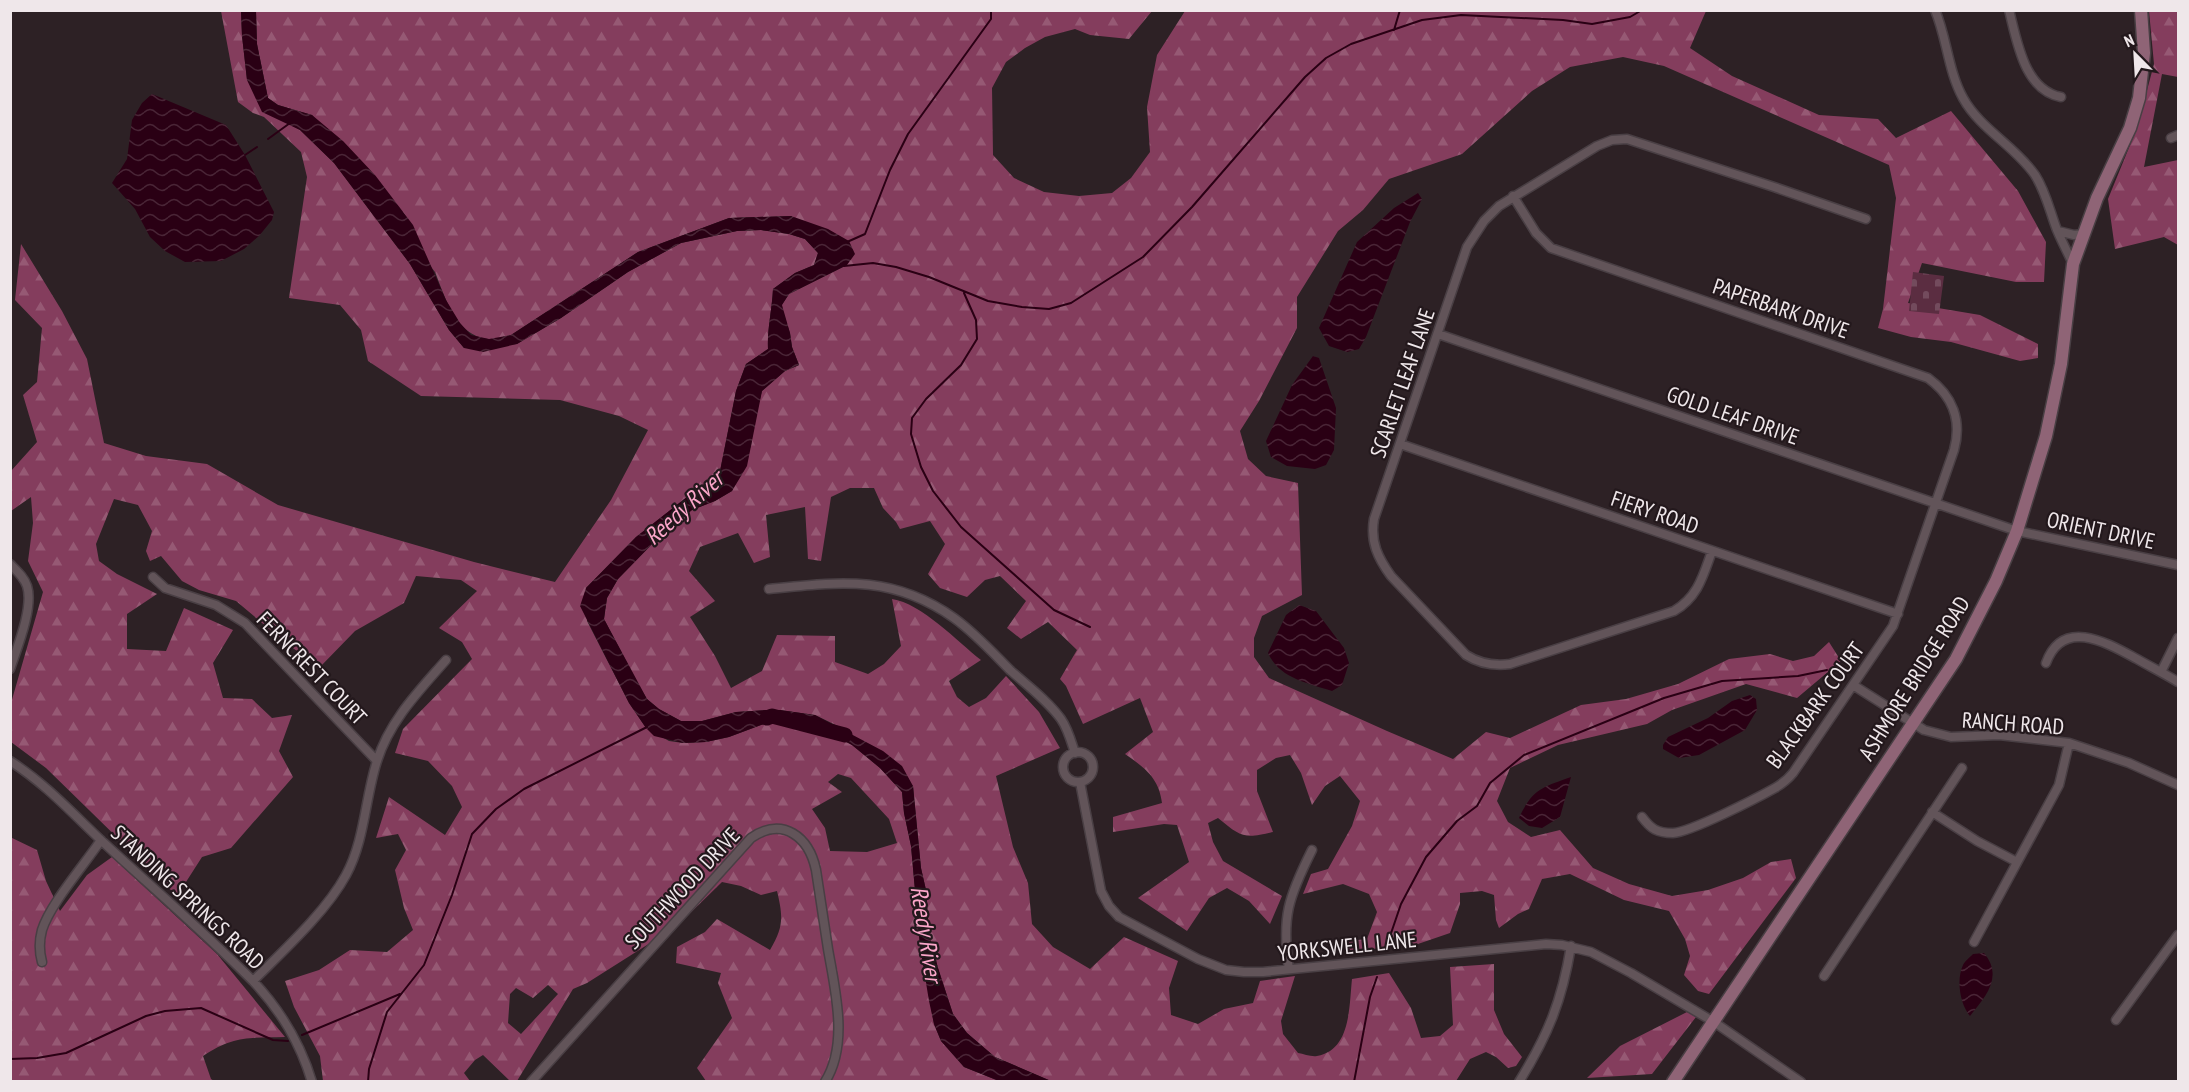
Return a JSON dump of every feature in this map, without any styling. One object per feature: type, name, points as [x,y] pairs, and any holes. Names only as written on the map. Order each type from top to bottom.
[{"type":"main road","name":"ASHMORE BRIDGE ROAD","points":[[1673,1082],[1913,724],[1971,632],[1996,581],[2017,531],[2056,395],[2073,264],[2097,198],[2122,149],[2136,112],[2143,71],[2141,10]]},
{"type":"street","points":[[1935,10],[1964,101],[1994,135],[2035,175],[2073,264]]},
{"type":"street","points":[[2009,10],[2018,47],[2033,79],[2044,91],[2061,98]]},
{"type":"street","name":"SCARLET LEAF LANE","points":[[1712,550],[1695,595],[1674,611],[1510,664],[1481,663],[1466,655],[1391,576],[1378,555],[1373,536],[1374,519],[1472,237],[1491,213],[1513,196],[1597,146],[1612,140],[1627,139],[1866,219]]},
{"type":"street","name":"PAPERBARK DRIVE","points":[[1513,196],[1536,233],[1543,241],[1559,251],[1928,378],[1947,397],[1957,421],[1957,441],[1935,504]]},
{"type":"street","points":[[2058,231],[2074,235],[2084,234]]},
{"type":"street","name":"GOLD LEAF DRIVE","points":[[1438,334],[2017,531]]},
{"type":"street","name":"FIERY ROAD","points":[[1400,444],[1898,614]]},
{"type":"street","name":"BLACKBARK COURT","points":[[1642,818],[1651,829],[1676,833],[1710,820],[1776,787],[1793,773],[1893,626],[1935,504]]},
{"type":"street","name":"ORIENT DRIVE","points":[[2017,531],[2178,565]]},
{"type":"street","points":[[10,564],[24,579],[28,594],[25,618],[10,669]]},
{"type":"street","name":"FERNCREST COURT","points":[[153,577],[165,588],[216,605],[245,623],[377,761]]},
{"type":"street","points":[[769,589],[834,582],[857,583],[882,586],[910,594],[934,606],[964,626],[1053,710],[1069,734],[1075,753]]},
{"type":"street","points":[[2046,663],[2050,653],[2062,642],[2087,636],[2100,639],[2178,682]]},
{"type":"street","points":[[2161,672],[2178,638]]},
{"type":"street","points":[[253,981],[312,919],[345,877],[356,851],[377,761],[395,722],[446,660]]},
{"type":"street","name":"RANCH ROAD","points":[[1853,685],[1924,730],[1951,737],[1999,735],[2069,743],[2128,763],[2178,785]]},
{"type":"street","points":[[1974,942],[2059,785],[2069,743]]},
{"type":"street","points":[[1075,753],[1088,757],[1093,766],[1091,775],[1080,782],[1069,779],[1064,771],[1065,761],[1075,753]]},
{"type":"street","name":"STANDING SPRINGS ROAD","points":[[10,761],[55,794],[101,840],[253,981],[289,1027],[302,1053],[312,1082]]},
{"type":"street","points":[[1824,976],[1962,768]]},
{"type":"street","name":"YORKSWELL LANE","points":[[1080,782],[1101,891],[1109,906],[1119,917],[1212,966],[1244,972],[1546,944],[1571,946],[1591,952],[1631,973],[1713,1022],[1801,1082]]},
{"type":"street","points":[[1932,812],[1977,841],[2017,862]]},
{"type":"street","name":"SOUTHWOOD DRIVE","points":[[531,1082],[751,838],[762,832],[780,829],[795,834],[806,843],[816,870],[838,1012],[836,1050],[825,1082]]},
{"type":"street","points":[[42,962],[39,941],[45,924],[101,840]]},
{"type":"street","points":[[1289,969],[1285,936],[1287,906],[1312,850]]},
{"type":"street","points":[[2116,1020],[2178,935]]},
{"type":"street","points":[[1519,1082],[1556,1012],[1571,946]]},
{"type":"green space","points":[[221,11],[241,11],[247,80],[289,124],[300,130],[334,163],[410,264],[449,330],[464,348],[517,344],[561,318],[628,272],[681,243],[737,231],[761,230],[805,239],[818,253],[814,265],[795,273],[773,289],[768,349],[746,364],[736,391],[720,471],[636,537],[586,588],[587,621],[629,703],[646,728],[669,741],[706,742],[784,719],[805,720],[852,745],[880,768],[902,792],[911,846],[920,946],[934,1024],[941,1041],[964,1067],[999,1081],[706,1081],[697,1068],[732,1018],[718,983],[721,973],[676,963],[677,947],[705,932],[717,919],[770,950],[778,935],[781,921],[777,891],[761,895],[741,886],[722,882],[677,926],[587,983],[573,989],[517,1081],[510,1081],[483,1055],[475,1060],[464,1073],[470,1081],[323,1081],[320,1056],[294,1007],[285,981],[319,970],[350,950],[387,952],[413,930],[404,908],[395,870],[406,850],[398,834],[376,838],[389,797],[445,835],[462,807],[452,786],[428,761],[395,753],[403,729],[472,659],[462,642],[439,628],[477,591],[461,580],[416,576],[404,603],[355,631],[320,667],[287,644],[236,601],[199,590],[182,581],[161,556],[150,561],[146,551],[152,531],[138,505],[114,499],[96,544],[99,561],[117,574],[157,594],[127,614],[127,649],[166,651],[184,608],[233,630],[213,663],[223,698],[252,699],[272,718],[292,715],[279,751],[293,777],[231,848],[202,857],[177,896],[46,768],[11,742],[11,703],[43,592],[28,561],[33,523],[31,497],[11,511],[11,471],[37,442],[23,395],[37,382],[42,328],[15,300],[21,244],[62,311],[87,359],[104,443],[146,456],[207,464],[278,505],[474,562],[555,582],[611,500],[648,430],[619,416],[560,400],[421,396],[368,361],[361,330],[340,305],[289,298],[307,177],[301,152],[264,117],[253,113],[238,102]],"holes":[[[838,774],[851,778],[889,819],[897,843],[867,852],[830,851],[825,828],[812,809],[842,792],[828,782]],[[548,985],[558,994],[521,1034],[508,1023],[510,994],[516,988],[533,998]]]},
{"type":"green space","points":[[256,11],[1152,11],[1129,39],[1090,35],[1075,29],[1045,37],[1006,62],[992,88],[993,155],[1014,178],[1044,192],[1079,196],[1112,193],[1131,178],[1150,152],[1147,107],[1157,55],[1185,11],[1706,11],[1690,48],[1732,76],[1819,115],[1878,119],[1896,138],[1951,111],[2018,191],[2046,242],[2044,282],[2016,282],[1922,263],[1908,303],[1980,315],[2038,344],[2038,358],[2020,361],[1951,342],[1911,337],[1878,328],[1883,309],[1896,198],[1889,165],[1664,66],[1623,57],[1570,67],[1532,91],[1462,154],[1389,179],[1363,210],[1338,231],[1297,297],[1297,328],[1259,401],[1240,431],[1248,459],[1266,476],[1298,483],[1302,595],[1262,616],[1254,638],[1254,657],[1269,678],[1453,759],[1486,732],[1510,738],[1581,705],[1626,699],[1678,684],[1729,659],[1770,654],[1793,661],[1814,656],[1829,642],[1841,661],[1797,698],[1746,684],[1672,710],[1647,724],[1558,745],[1510,768],[1497,801],[1508,822],[1531,837],[1560,830],[1593,868],[1629,884],[1672,896],[1708,890],[1743,878],[1771,862],[1791,859],[1796,878],[1709,994],[1698,991],[1684,975],[1690,956],[1685,939],[1669,911],[1624,900],[1570,874],[1542,879],[1529,909],[1499,928],[1494,895],[1482,891],[1460,893],[1460,904],[1450,933],[1415,945],[1349,951],[1330,943],[1367,939],[1377,912],[1369,894],[1343,884],[1303,894],[1311,874],[1328,869],[1352,826],[1360,801],[1340,776],[1325,786],[1312,805],[1301,773],[1290,755],[1276,758],[1257,770],[1257,791],[1273,832],[1249,836],[1238,833],[1218,818],[1208,823],[1213,842],[1223,861],[1282,896],[1270,924],[1249,901],[1227,888],[1209,898],[1187,931],[1138,898],[1189,862],[1177,825],[1164,824],[1113,832],[1113,817],[1162,803],[1158,787],[1150,774],[1125,754],[1153,732],[1140,698],[1083,724],[1066,686],[1060,679],[1077,650],[1048,622],[1021,639],[1007,628],[1026,601],[1000,576],[985,580],[967,597],[940,588],[928,574],[945,544],[930,521],[900,529],[883,508],[874,488],[850,488],[831,497],[821,561],[808,559],[805,507],[766,515],[770,557],[754,563],[738,533],[700,547],[689,571],[715,601],[690,617],[715,656],[731,688],[762,671],[777,635],[835,636],[835,662],[868,674],[884,664],[901,646],[892,599],[903,602],[927,615],[981,660],[949,681],[957,697],[969,707],[986,698],[1006,676],[1039,712],[1060,748],[996,776],[1013,847],[1028,883],[1032,924],[1053,947],[1090,969],[1124,937],[1178,961],[1169,988],[1171,1015],[1198,1024],[1224,1009],[1253,1003],[1260,981],[1295,976],[1281,1021],[1283,1034],[1298,1053],[1310,1056],[1328,1052],[1342,1036],[1349,1014],[1352,979],[1389,973],[1411,1008],[1421,1038],[1440,1036],[1453,1025],[1450,967],[1494,964],[1494,1010],[1504,1034],[1522,1057],[1516,1066],[1508,1068],[1496,1057],[1486,1052],[1470,1059],[1456,1081],[1051,1081],[995,1057],[967,1033],[953,1014],[929,934],[913,786],[842,728],[815,715],[766,710],[736,712],[702,721],[681,721],[659,709],[647,699],[604,619],[607,598],[618,579],[660,536],[692,510],[732,491],[751,446],[762,391],[785,371],[799,365],[781,306],[789,294],[847,265],[791,216],[729,218],[638,252],[511,335],[491,339],[477,336],[468,331],[453,314],[435,272],[312,115],[278,105],[268,98],[257,44]]},
{"type":"green space","points":[[2149,11],[2178,11],[2178,77],[2162,74],[2144,167],[2178,160],[2178,245],[2164,237],[2115,249],[2108,199],[2137,128],[2154,64]]},
{"type":"green space","points":[[1913,272],[1944,276],[1939,314],[1909,311]]},
{"type":"green space","points":[[10,837],[37,850],[46,881],[60,911],[87,875],[112,857],[217,954],[285,1037],[242,1039],[214,1049],[203,1056],[211,1079],[214,1081],[11,1081]]},
{"type":"green space","points":[[1687,1012],[1696,1017],[1652,1074],[1587,1078],[1620,1046]]},
{"type":"water","name":"Reedy River","points":[[241,11],[256,11],[257,44],[268,98],[278,105],[312,115],[343,141],[375,175],[413,225],[446,300],[460,323],[471,335],[489,339],[511,335],[638,252],[729,218],[791,216],[828,229],[849,241],[855,254],[847,265],[789,294],[782,305],[792,347],[799,365],[785,371],[762,391],[747,466],[732,491],[692,510],[660,536],[618,579],[607,598],[604,619],[647,699],[659,709],[681,721],[702,721],[736,712],[766,710],[815,715],[883,751],[902,766],[913,786],[929,934],[953,1014],[967,1033],[995,1057],[1051,1081],[999,1081],[964,1067],[941,1041],[934,1024],[920,946],[911,846],[902,792],[880,768],[852,745],[805,720],[784,719],[706,742],[683,743],[654,736],[629,703],[580,606],[586,588],[636,537],[720,471],[736,391],[746,364],[768,349],[773,289],[795,273],[814,265],[818,253],[805,239],[761,230],[737,231],[681,243],[628,272],[561,318],[517,344],[483,352],[464,348],[449,330],[410,264],[334,163],[300,130],[262,112],[247,80]]},
{"type":"water","points":[[152,94],[226,125],[245,155],[274,212],[272,220],[259,236],[244,249],[221,261],[185,262],[165,251],[150,237],[135,209],[112,183],[127,159],[132,120],[142,103]]},
{"type":"water","points":[[1418,193],[1422,199],[1410,222],[1366,337],[1359,349],[1347,352],[1329,346],[1319,328],[1357,242],[1394,208]]},
{"type":"water","points":[[1313,356],[1319,358],[1336,408],[1334,450],[1326,465],[1315,469],[1287,466],[1271,457],[1266,441],[1292,385]]},
{"type":"water","points":[[1299,605],[1316,611],[1344,648],[1349,663],[1342,685],[1332,691],[1286,674],[1268,653],[1286,615]]},
{"type":"water","points":[[1750,695],[1756,699],[1757,710],[1745,730],[1699,755],[1679,758],[1663,749],[1668,737],[1708,718],[1732,701]]},
{"type":"water","points":[[1571,777],[1560,817],[1542,828],[1529,826],[1519,818],[1539,790]]},
{"type":"water","points":[[1984,953],[1990,962],[1992,978],[1986,994],[1970,1016],[1960,992],[1961,971],[1973,954]]},
{"type":"waterway","points":[[847,242],[865,234],[890,170],[908,134],[991,19],[991,10]]},
{"type":"waterway","points":[[1394,30],[1400,10]]},
{"type":"waterway","points":[[844,266],[873,263],[896,267],[929,277],[988,301],[1022,307],[1049,309],[1071,303],[1143,257],[1192,207],[1305,77],[1326,58],[1351,44],[1422,20],[1461,15],[1563,20],[1592,24],[1630,17],[1642,10]]},
{"type":"waterway","points":[[268,139],[290,123]]},
{"type":"waterway","points":[[245,155],[257,147]]},
{"type":"waterway","points":[[964,293],[976,320],[977,339],[961,365],[926,399],[912,418],[911,434],[921,467],[933,491],[961,527],[1054,610],[1090,627]]},
{"type":"waterway","points":[[1387,945],[1401,904],[1426,857],[1457,821],[1477,806],[1490,783],[1524,755],[1664,698],[1722,681],[1798,676],[1827,670]]},
{"type":"waterway","name":"Reedy River","points":[[767,718],[772,716],[845,735]]},
{"type":"waterway","points":[[368,1082],[369,1069],[387,1012],[424,965],[452,895],[472,834],[496,809],[524,789],[647,727]]},
{"type":"waterway","points":[[1354,1082],[1370,997],[1377,977]]},
{"type":"waterway","points":[[302,1035],[400,994]]},
{"type":"waterway","points":[[10,1059],[37,1058],[66,1053],[146,1016],[165,1011],[201,1008],[273,1040],[288,1041]]}]
